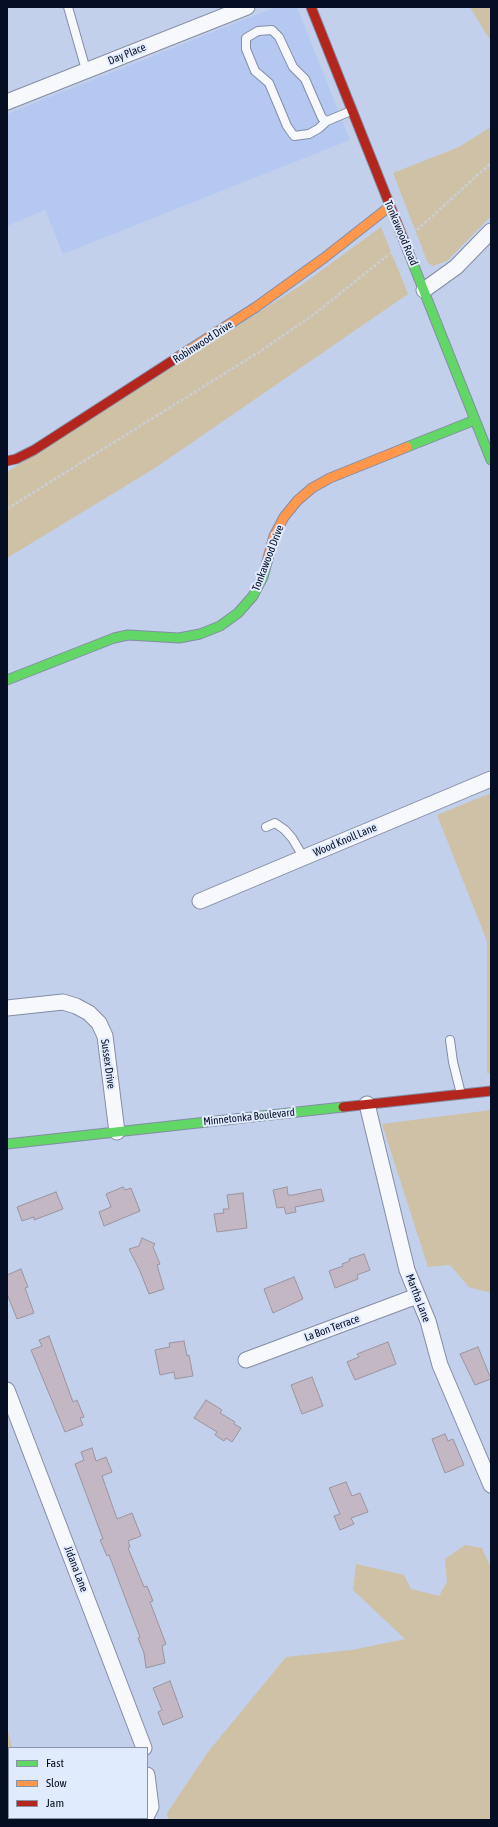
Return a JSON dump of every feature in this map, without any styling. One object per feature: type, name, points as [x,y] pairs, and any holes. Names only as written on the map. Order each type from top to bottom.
[{"type":"street","name":"Day Place","points":[[7,102],[247,7]]},
{"type":"street","name":"Tonkawood Road","points":[[311,7],[389,207],[424,290],[491,460]]},
{"type":"street","name":"Robinwood Drive","points":[[7,460],[16,460],[34,450],[256,307],[324,258],[389,207]]},
{"type":"street","points":[[424,290],[456,267],[491,231]]},
{"type":"street","name":"Tonkawood Drive","points":[[7,680],[114,638],[142,634],[179,638],[200,634],[220,626],[238,613],[252,596],[263,577],[274,536],[284,517],[297,501],[312,488],[330,478],[475,420]]},
{"type":"street","name":"Wood Knoll Lane","points":[[200,901],[491,779]]},
{"type":"street","name":"Sussex Drive","points":[[7,1008],[63,1002],[76,1006],[89,1013],[98,1023],[105,1036],[117,1132]]},
{"type":"street","name":"Minnetonka Boulevard","points":[[7,1144],[491,1091]]},
{"type":"street","name":"Martha Lane","points":[[367,1104],[407,1270],[428,1321],[440,1366],[491,1485]]},
{"type":"street","name":"La Bon Terrace","points":[[246,1360],[418,1296]]},
{"type":"street","name":"Jidana Lane","points":[[7,1390],[144,1747]]},
{"type":"street","points":[[148,1783],[151,1807],[148,1813]]},
{"type":"lane","points":[[68,7],[86,70]]},
{"type":"lane","points":[[327,121],[322,118],[305,79],[293,67],[279,37],[272,30],[258,31],[246,38],[246,49],[255,71],[269,83],[287,126],[294,136],[309,134],[318,129],[327,121],[351,111]]},
{"type":"lane","points":[[266,827],[275,824],[285,830],[292,838],[304,858]]},
{"type":"lane","points":[[450,1040],[453,1062],[461,1094]]},
{"type":"path","points":[[7,509],[259,352],[312,315],[404,241],[491,163]]},
{"type":"shaded area","points":[[276,7],[297,7],[350,140],[63,254],[45,210],[7,226],[7,114]]},
{"type":"shaded area","points":[[470,7],[491,7],[491,41],[485,32]]},
{"type":"shaded area","points":[[491,127],[491,216],[447,261],[433,266],[428,263],[393,173],[459,147]]},
{"type":"shaded area","points":[[381,227],[408,294],[155,468],[7,558],[7,472],[300,286]]},
{"type":"shaded area","points":[[491,793],[491,1073],[487,1073],[487,941],[437,815]]},
{"type":"shaded area","points":[[491,1110],[491,1293],[469,1287],[450,1265],[428,1267],[382,1124]]},
{"type":"shaded area","points":[[465,1545],[482,1548],[491,1568],[491,1820],[168,1820],[167,1813],[208,1752],[286,1657],[352,1650],[405,1639],[353,1590],[356,1564],[404,1575],[411,1589],[439,1596],[447,1582],[445,1559]]},
{"type":"shaded area","points":[[7,1727],[12,1747],[8,1747],[7,1820]]},
{"type":"building","points":[[123,1187],[125,1190],[131,1188],[140,1211],[104,1226],[99,1212],[111,1207],[106,1194]]},
{"type":"building","points":[[287,1187],[288,1195],[321,1189],[324,1201],[295,1207],[296,1212],[286,1214],[284,1207],[277,1208],[273,1190]]},
{"type":"building","points":[[56,1192],[63,1209],[34,1220],[34,1217],[22,1221],[17,1207]]},
{"type":"building","points":[[243,1193],[247,1228],[217,1232],[214,1214],[224,1213],[223,1209],[229,1209],[227,1195]]},
{"type":"building","points":[[142,1238],[155,1244],[153,1247],[160,1264],[157,1265],[164,1289],[149,1294],[129,1249],[139,1246]]},
{"type":"building","points":[[364,1254],[370,1270],[357,1275],[358,1279],[335,1288],[329,1271],[343,1266],[342,1264],[350,1261],[349,1259]]},
{"type":"building","points":[[21,1269],[28,1287],[25,1288],[34,1313],[17,1319],[7,1294],[7,1275]]},
{"type":"building","points":[[294,1277],[303,1299],[273,1313],[264,1289]]},
{"type":"building","points":[[49,1336],[73,1402],[77,1400],[84,1417],[80,1418],[83,1425],[65,1432],[31,1350],[42,1346],[39,1340]]},
{"type":"building","points":[[184,1341],[187,1356],[189,1355],[193,1376],[175,1379],[174,1372],[160,1375],[155,1350],[170,1347],[169,1343]]},
{"type":"building","points":[[388,1342],[396,1364],[355,1380],[347,1362],[359,1357],[357,1354]]},
{"type":"building","points":[[478,1347],[491,1379],[475,1385],[460,1354]]},
{"type":"building","points":[[312,1377],[323,1406],[302,1414],[291,1385]]},
{"type":"building","points":[[206,1400],[222,1410],[220,1413],[235,1422],[234,1424],[241,1428],[232,1442],[226,1438],[224,1441],[215,1435],[217,1432],[194,1418]]},
{"type":"building","points":[[445,1434],[448,1441],[453,1439],[464,1465],[445,1473],[432,1439]]},
{"type":"building","points":[[92,1448],[96,1461],[106,1457],[112,1472],[102,1476],[117,1519],[132,1513],[141,1536],[128,1541],[130,1547],[128,1548],[144,1587],[147,1586],[153,1601],[150,1602],[166,1644],[162,1646],[165,1663],[146,1668],[144,1653],[138,1638],[140,1637],[109,1555],[107,1556],[100,1540],[103,1539],[75,1464],[84,1460],[81,1452]]},
{"type":"building","points":[[346,1482],[352,1496],[360,1493],[368,1512],[351,1518],[354,1524],[340,1530],[334,1516],[340,1514],[329,1488]]},
{"type":"building","points":[[170,1681],[183,1717],[163,1725],[158,1712],[162,1710],[153,1688]]},
{"type":"traffic: fast","points":[[408,251],[491,460]]},
{"type":"traffic: fast","points":[[407,447],[475,420]]},
{"type":"traffic: fast","points":[[7,680],[114,638],[128,635],[179,638],[200,634],[220,626],[238,613],[253,596],[263,577],[267,562]]},
{"type":"traffic: fast","points":[[7,1144],[343,1107]]},
{"type":"traffic: slow","points":[[178,357],[256,307],[324,258],[389,207]]},
{"type":"traffic: slow","points":[[267,562],[274,536],[284,517],[297,501],[312,488],[330,478],[407,447]]},
{"type":"traffic: jam","points":[[311,7],[408,251]]},
{"type":"traffic: jam","points":[[7,461],[16,459],[34,450],[178,357]]},
{"type":"traffic: jam","points":[[343,1107],[491,1091]]}]
